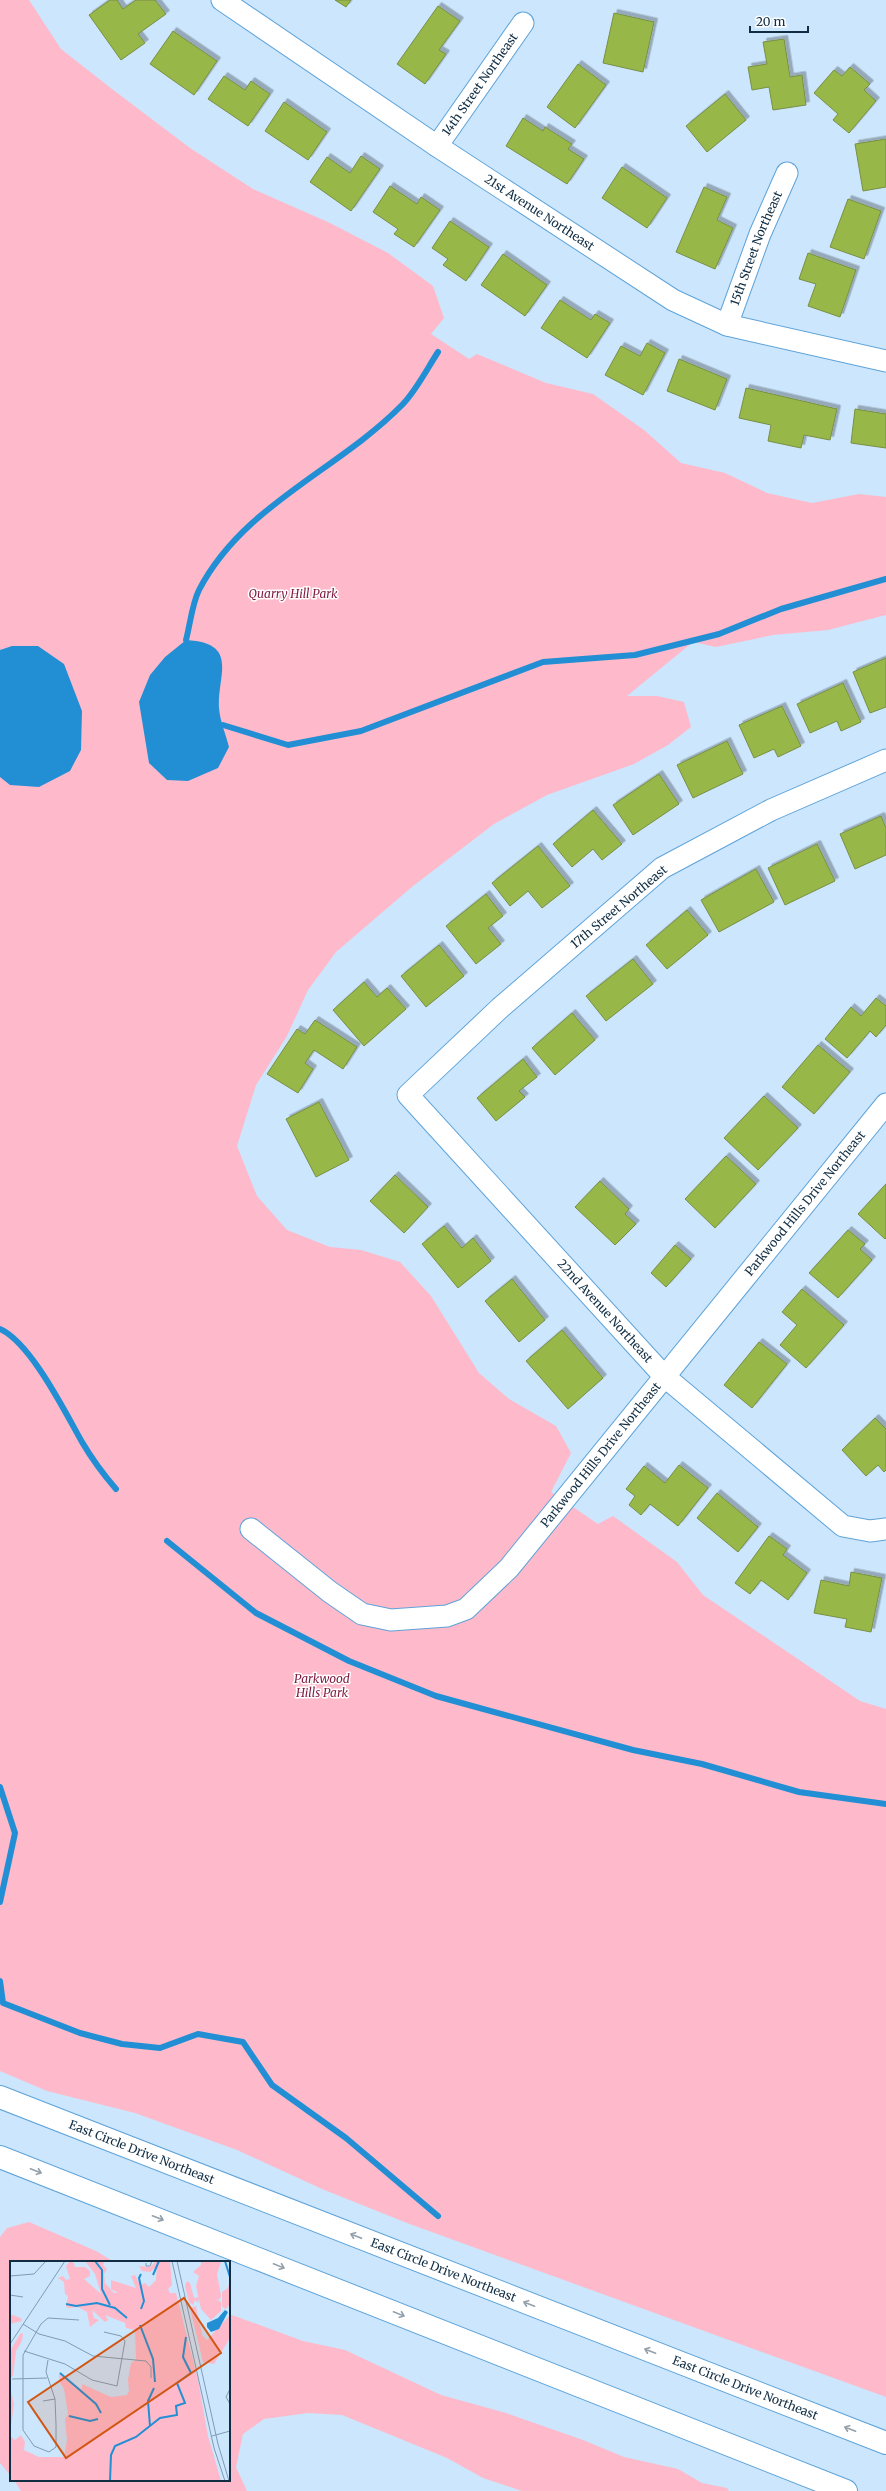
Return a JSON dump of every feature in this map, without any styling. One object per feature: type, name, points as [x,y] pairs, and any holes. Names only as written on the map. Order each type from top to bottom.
[{"type":"main road","name":"East Circle Drive Northeast","points":[[0,2097],[886,2443]]},
{"type":"main road","points":[[0,2157],[846,2491]]},
{"type":"street","name":"21st Avenue Northeast","points":[[222,0],[438,146],[674,300],[727,325],[886,361]]},
{"type":"street","name":"14th Street Northeast","points":[[438,146],[523,23]]},
{"type":"street","name":"15th Street Northeast","points":[[727,325],[760,234],[787,173]]},
{"type":"street","name":"17th Street Northeast","points":[[408,1095],[500,1008],[662,868],[771,810],[886,760]]},
{"type":"street","name":"22nd Avenue Northeast","points":[[408,1095],[664,1376],[843,1526],[870,1531],[886,1529]]},
{"type":"street","name":"Parkwood Hills Drive Northeast","points":[[250,1529],[330,1592],[362,1614],[391,1620],[447,1616],[466,1608],[509,1568],[886,1104]]},
{"type":"green space","points":[[0,0],[29,0],[61,49],[190,148],[253,189],[330,223],[388,253],[433,286],[444,318],[431,334],[469,359],[477,354],[546,383],[593,394],[644,430],[681,463],[725,473],[767,493],[812,503],[859,494],[886,497],[886,615],[828,630],[773,635],[716,647],[693,642],[627,696],[657,696],[684,702],[691,727],[668,745],[634,764],[547,795],[494,824],[413,886],[336,952],[308,990],[287,1036],[256,1085],[237,1146],[257,1196],[287,1230],[330,1247],[361,1250],[400,1262],[431,1296],[479,1373],[509,1399],[556,1426],[571,1453],[551,1492],[598,1524],[613,1516],[677,1562],[703,1595],[860,1701],[886,1709],[886,2397],[407,2223],[322,2189],[237,2150],[135,2113],[47,2091],[0,2071]]},
{"type":"green space","points":[[29,2222],[96,2251],[112,2261],[10,2261],[10,2475],[0,2463],[0,2237],[7,2228]]},
{"type":"green space","points":[[230,2314],[303,2341],[345,2350],[441,2395],[506,2413],[583,2440],[624,2457],[678,2469],[702,2483],[727,2488],[729,2491],[522,2491],[483,2478],[447,2458],[342,2415],[308,2413],[264,2419],[243,2434],[236,2467],[247,2491],[21,2491],[15,2481],[230,2481]]},
{"type":"water","points":[[186,640],[203,642],[214,647],[220,654],[222,673],[219,708],[229,747],[218,768],[188,781],[167,780],[149,763],[139,702],[150,675],[165,657]]},
{"type":"water","points":[[12,646],[38,646],[64,664],[82,711],[81,750],[70,771],[39,787],[10,785],[0,777],[0,650]]},
{"type":"building","points":[[110,0],[117,0],[123,9],[136,0],[155,0],[166,14],[138,34],[145,43],[121,60],[89,15]]},
{"type":"building","points":[[335,0],[351,0],[346,7]]},
{"type":"building","points":[[438,6],[460,21],[439,50],[446,54],[425,84],[397,64]]},
{"type":"building","points":[[614,13],[654,22],[643,72],[603,63]]},
{"type":"building","points":[[173,31],[217,61],[194,95],[150,64]]},
{"type":"building","points":[[784,39],[790,77],[802,75],[806,105],[773,110],[769,87],[752,90],[748,67],[767,64],[763,42]]},
{"type":"building","points":[[578,64],[606,85],[575,128],[547,107]]},
{"type":"building","points":[[850,67],[870,84],[864,90],[876,101],[849,133],[833,120],[838,114],[814,93],[834,70],[842,76]]},
{"type":"building","points":[[224,76],[245,90],[251,81],[270,94],[248,126],[208,99]]},
{"type":"building","points":[[725,94],[746,120],[707,152],[686,126]]},
{"type":"building","points":[[284,102],[327,132],[308,160],[265,131]]},
{"type":"building","points":[[523,118],[543,131],[545,127],[572,144],[568,149],[584,159],[567,184],[506,146]]},
{"type":"building","points":[[886,139],[886,187],[863,191],[855,144]]},
{"type":"building","points":[[361,156],[380,169],[351,211],[310,182],[327,157],[350,173]]},
{"type":"building","points":[[622,167],[667,198],[647,228],[602,198]]},
{"type":"building","points":[[390,186],[417,204],[421,197],[440,210],[414,247],[394,234],[398,229],[373,212]]},
{"type":"building","points":[[704,187],[727,197],[717,220],[733,228],[715,269],[676,252]]},
{"type":"building","points":[[848,199],[881,211],[864,259],[830,247]]},
{"type":"building","points":[[450,221],[489,247],[466,281],[443,265],[448,259],[432,248]]},
{"type":"building","points":[[808,253],[856,270],[840,317],[808,306],[816,284],[799,279]]},
{"type":"building","points":[[503,254],[547,285],[525,316],[481,285]]},
{"type":"building","points":[[560,300],[591,320],[595,314],[610,323],[587,358],[541,328]]},
{"type":"building","points":[[647,343],[665,353],[643,395],[605,375],[621,346],[640,356]]},
{"type":"building","points":[[679,359],[727,379],[715,410],[667,391]]},
{"type":"building","points":[[746,388],[837,409],[830,440],[804,435],[801,448],[768,441],[771,425],[739,418]]},
{"type":"building","points":[[855,409],[886,414],[886,448],[851,443]]},
{"type":"building","points":[[886,658],[886,707],[870,713],[853,672]]},
{"type":"building","points":[[843,683],[861,722],[841,731],[837,721],[810,733],[797,704]]},
{"type":"building","points":[[782,706],[801,746],[778,757],[774,749],[754,758],[739,725]]},
{"type":"building","points":[[727,741],[743,774],[693,798],[677,765]]},
{"type":"building","points":[[659,774],[679,804],[633,835],[613,805]]},
{"type":"building","points":[[593,810],[622,844],[602,860],[593,849],[572,867],[553,844]]},
{"type":"building","points":[[881,816],[886,828],[886,855],[855,869],[840,834]]},
{"type":"building","points":[[817,844],[835,881],[785,905],[768,868]]},
{"type":"building","points":[[538,846],[570,886],[542,908],[528,891],[510,906],[492,883]]},
{"type":"building","points":[[756,869],[774,902],[719,932],[701,900]]},
{"type":"building","points":[[486,894],[503,916],[488,928],[501,944],[476,964],[446,926]]},
{"type":"building","points":[[687,910],[708,935],[667,969],[646,945]]},
{"type":"building","points":[[439,945],[464,976],[426,1007],[401,976]]},
{"type":"building","points":[[633,959],[653,984],[606,1021],[586,996]]},
{"type":"building","points":[[364,982],[377,997],[387,988],[406,1009],[364,1046],[333,1010]]},
{"type":"building","points":[[876,998],[886,1006],[886,1025],[876,1037],[870,1031],[847,1058],[825,1039],[851,1007],[861,1016]]},
{"type":"building","points":[[572,1013],[595,1040],[555,1075],[532,1048]]},
{"type":"building","points":[[315,1020],[357,1047],[343,1069],[314,1050],[305,1063],[313,1069],[298,1093],[267,1074],[297,1029],[305,1034]]},
{"type":"building","points":[[818,1045],[850,1072],[814,1114],[782,1087]]},
{"type":"building","points":[[523,1059],[537,1077],[519,1091],[525,1097],[496,1121],[477,1098]]},
{"type":"building","points":[[764,1096],[798,1128],[758,1170],[724,1138]]},
{"type":"building","points":[[319,1102],[349,1160],[316,1177],[286,1119]]},
{"type":"building","points":[[726,1156],[756,1184],[715,1228],[685,1199]]},
{"type":"building","points":[[395,1175],[428,1207],[404,1233],[370,1201]]},
{"type":"building","points":[[600,1181],[629,1209],[625,1214],[636,1224],[615,1245],[575,1207]]},
{"type":"building","points":[[886,1184],[886,1238],[885,1239],[858,1214]]},
{"type":"building","points":[[444,1226],[462,1248],[473,1238],[491,1261],[458,1288],[422,1244]]},
{"type":"building","points":[[848,1230],[865,1244],[860,1249],[872,1260],[838,1298],[809,1273]]},
{"type":"building","points":[[675,1245],[691,1259],[666,1287],[651,1273]]},
{"type":"building","points":[[512,1279],[545,1320],[519,1342],[485,1301]]},
{"type":"building","points":[[802,1289],[844,1325],[806,1368],[780,1345],[797,1325],[782,1312]]},
{"type":"building","points":[[562,1330],[603,1378],[568,1409],[526,1361]]},
{"type":"building","points":[[759,1342],[787,1364],[752,1408],[724,1385]]},
{"type":"building","points":[[875,1418],[886,1429],[886,1470],[884,1472],[878,1465],[866,1476],[842,1450]]},
{"type":"building","points":[[679,1465],[708,1488],[678,1526],[650,1504],[641,1515],[629,1505],[635,1496],[626,1489],[644,1466],[665,1483]]},
{"type":"building","points":[[717,1493],[758,1527],[738,1552],[697,1518]]},
{"type":"building","points":[[769,1536],[787,1549],[783,1555],[807,1573],[788,1600],[761,1580],[750,1594],[735,1583]]},
{"type":"building","points":[[851,1572],[882,1578],[871,1632],[845,1627],[847,1619],[814,1613],[821,1580],[849,1586]]},
{"type":"waterway","points":[[186,640],[193,608],[199,590],[218,560],[240,535],[265,512],[349,450],[402,405],[417,387],[438,352]]},
{"type":"waterway","points":[[223,725],[288,745],[361,731],[543,662],[635,655],[719,634],[781,609],[886,579]]},
{"type":"waterway","points":[[0,1329],[24,1348],[35,1363],[57,1397],[82,1442],[102,1472],[116,1489]]},
{"type":"waterway","points":[[167,1541],[256,1613],[349,1661],[436,1696],[633,1750],[702,1764],[799,1792],[886,1804]]},
{"type":"waterway","points":[[0,1787],[15,1833],[0,1902]]},
{"type":"waterway","points":[[0,1981],[3,2003],[80,2033],[122,2044],[160,2048],[198,2034],[243,2042],[272,2085],[346,2138],[438,2216]]},
{"type":"park label","name":"Quarry Hill Park","points":[[293,594]]},
{"type":"park label","name":"Parkwood Hills Park","points":[[322,1686]]}]
